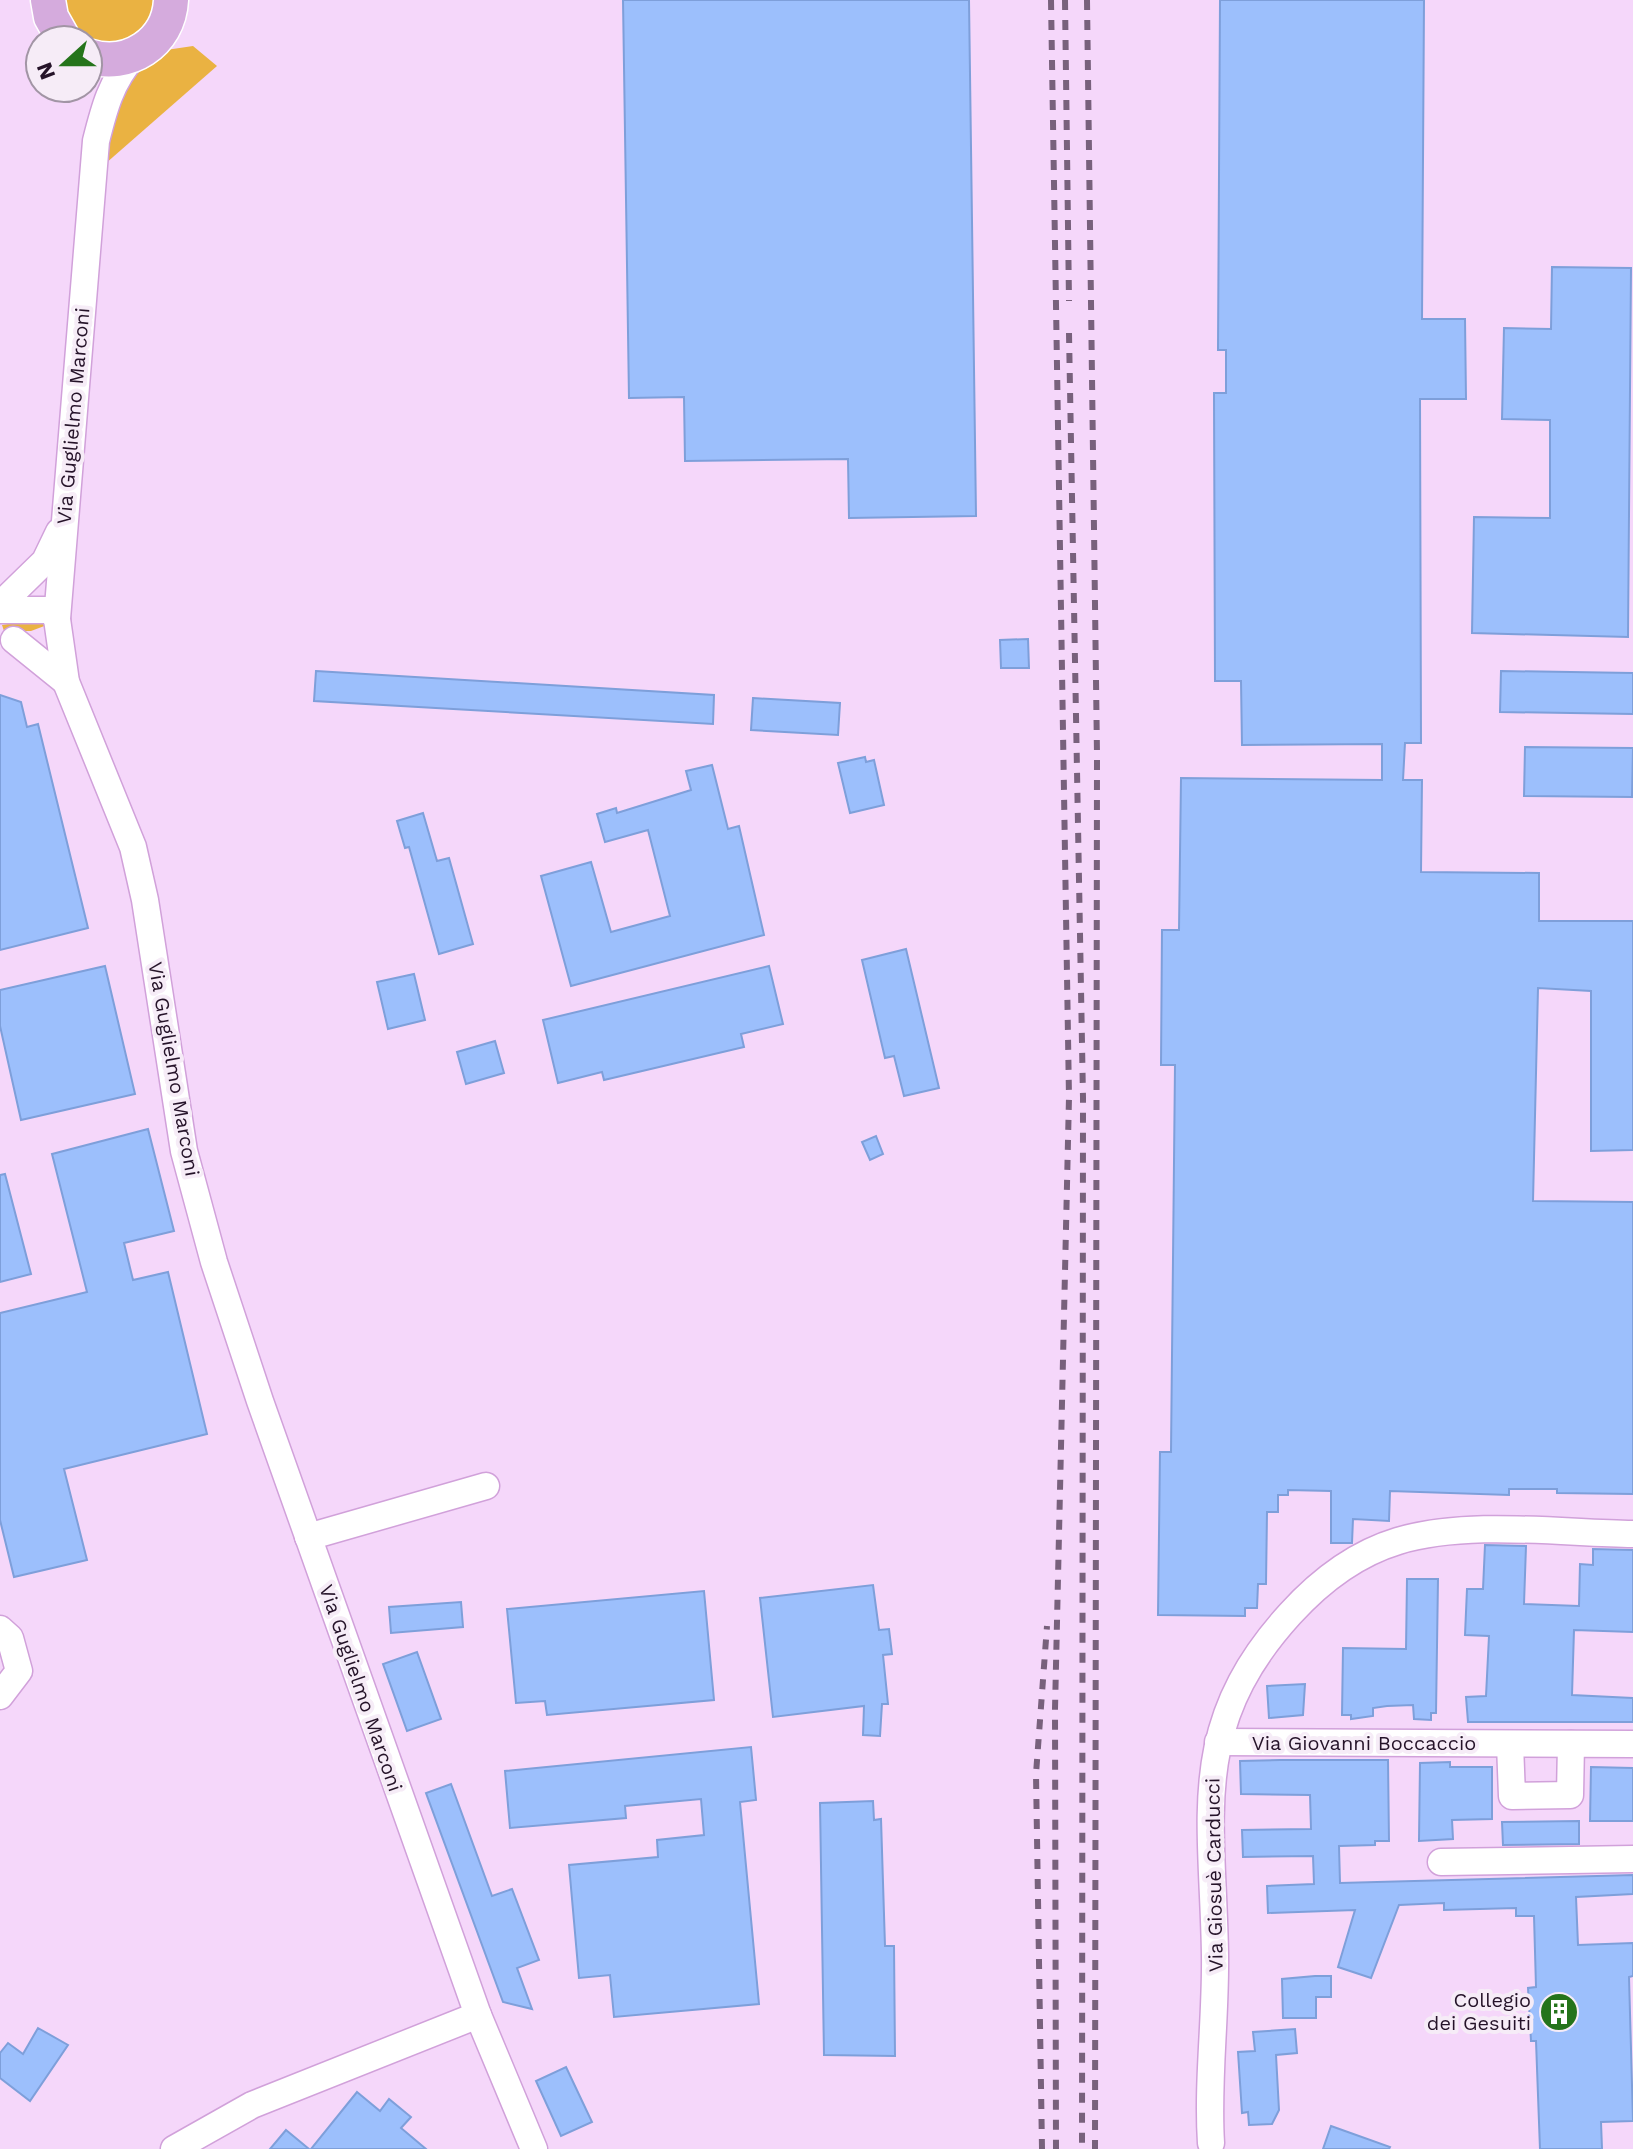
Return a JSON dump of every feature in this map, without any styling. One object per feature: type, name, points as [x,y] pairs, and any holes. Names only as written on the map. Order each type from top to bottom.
[{"type":"main road","points":[[48,0],[55,24]]},
{"type":"main road","points":[[104,59],[117,61],[134,56],[161,34],[171,0]]},
{"type":"street","name":"Via Guglielmo Marconi","points":[[134,56],[121,70],[107,97],[96,141],[57,619],[66,682],[133,847],[145,900],[184,1151],[214,1262],[478,2015],[534,2149]]},
{"type":"street","name":"Via Guglielmo Marconi","points":[[91,104],[96,141]]},
{"type":"street","points":[[0,607],[45,561],[63,522]]},
{"type":"street","points":[[0,607],[51,610],[57,619],[49,632],[7,640]]},
{"type":"street","points":[[7,640],[66,682]]},
{"type":"street","points":[[308,1537],[486,1486]]},
{"type":"street","name":"Via Giosuè Carducci","points":[[1212,2147],[1215,1957],[1210,1780],[1234,1692],[1253,1656],[1317,1584],[1368,1552],[1400,1540],[1463,1531],[1633,1534]]},
{"type":"street","points":[[0,1629],[10,1638],[19,1671],[0,1696]]},
{"type":"street","name":"Via Giovanni Boccaccio","points":[[1218,1742],[1633,1744]]},
{"type":"street","points":[[1510,1744],[1512,1796],[1570,1795],[1571,1744]]},
{"type":"street","points":[[1441,1862],[1633,1859]]},
{"type":"street","points":[[174,2149],[252,2105],[478,2015]]},
{"type":"shaded area","points":[[63,0],[155,0],[151,13],[135,33],[111,43],[104,43],[104,24],[72,24]]},
{"type":"shaded area","points":[[193,46],[217,66],[105,164],[112,99],[122,83],[166,50]]},
{"type":"shaded area","points":[[43,618],[47,625],[31,631],[4,631],[2,625]]},
{"type":"building","points":[[623,0],[969,0],[976,516],[849,518],[848,459],[685,461],[684,397],[629,398]]},
{"type":"building","points":[[1220,0],[1424,0],[1422,319],[1465,319],[1466,399],[1420,399],[1421,743],[1405,743],[1403,780],[1422,780],[1421,872],[1539,873],[1539,921],[1633,921],[1633,1150],[1591,1151],[1591,991],[1538,988],[1533,1201],[1633,1202],[1633,1494],[1557,1493],[1557,1489],[1509,1489],[1509,1495],[1390,1491],[1389,1521],[1353,1519],[1352,1543],[1331,1543],[1331,1491],[1288,1490],[1288,1495],[1278,1495],[1278,1512],[1267,1512],[1266,1584],[1258,1584],[1257,1608],[1245,1608],[1245,1616],[1158,1615],[1160,1452],[1171,1452],[1175,1065],[1161,1065],[1162,930],[1179,930],[1181,778],[1382,780],[1382,744],[1242,745],[1241,681],[1215,681],[1214,393],[1226,393],[1226,350],[1218,350]]},
{"type":"building","points":[[1552,267],[1631,268],[1628,637],[1472,633],[1474,517],[1550,518],[1550,420],[1502,419],[1504,328],[1551,329]]},
{"type":"building","points":[[1028,639],[1029,668],[1001,668],[1000,640]]},
{"type":"building","points":[[316,671],[714,695],[713,724],[314,701]]},
{"type":"building","points":[[1501,671],[1633,673],[1633,714],[1500,712]]},
{"type":"building","points":[[0,695],[21,702],[27,727],[38,724],[88,928],[0,950]]},
{"type":"building","points":[[753,698],[840,703],[838,735],[751,730]]},
{"type":"building","points":[[1525,747],[1633,748],[1632,797],[1524,796]]},
{"type":"building","points":[[865,757],[866,762],[874,760],[884,805],[850,813],[838,763]]},
{"type":"building","points":[[712,765],[728,829],[739,826],[764,935],[571,986],[541,876],[591,862],[611,932],[670,916],[648,830],[605,842],[597,814],[616,808],[617,813],[691,790],[686,771]]},
{"type":"building","points":[[423,813],[437,861],[449,858],[473,944],[439,954],[409,847],[405,848],[397,821]]},
{"type":"building","points":[[906,949],[939,1088],[904,1096],[894,1056],[885,1058],[862,960]]},
{"type":"building","points":[[105,966],[135,1094],[21,1120],[0,1026],[0,990]]},
{"type":"building","points":[[769,966],[783,1024],[741,1034],[744,1047],[604,1080],[602,1072],[558,1083],[543,1020]]},
{"type":"building","points":[[414,974],[425,1020],[388,1029],[377,982]]},
{"type":"building","points":[[495,1041],[504,1073],[466,1084],[457,1052]]},
{"type":"building","points":[[148,1129],[174,1231],[124,1243],[133,1280],[168,1272],[207,1434],[64,1469],[87,1560],[14,1577],[0,1520],[0,1313],[87,1292],[52,1154]]},
{"type":"building","points":[[876,1136],[883,1154],[870,1160],[862,1142]]},
{"type":"building","points":[[5,1174],[31,1274],[0,1282],[0,1175]]},
{"type":"building","points":[[1485,1545],[1526,1546],[1524,1604],[1579,1606],[1580,1564],[1593,1565],[1593,1549],[1633,1550],[1633,1632],[1574,1630],[1572,1695],[1633,1698],[1633,1722],[1468,1722],[1466,1697],[1486,1696],[1489,1636],[1465,1635],[1467,1589],[1483,1589]]},
{"type":"building","points":[[1407,1579],[1438,1579],[1436,1713],[1431,1713],[1431,1720],[1414,1719],[1413,1705],[1387,1706],[1373,1708],[1373,1716],[1351,1719],[1351,1715],[1342,1715],[1343,1648],[1406,1649]]},
{"type":"building","points":[[873,1585],[879,1630],[889,1629],[892,1654],[883,1655],[888,1704],[882,1704],[880,1736],[863,1735],[864,1706],[773,1717],[760,1598]]},
{"type":"building","points":[[704,1591],[714,1700],[547,1715],[545,1701],[516,1703],[507,1609]]},
{"type":"building","points":[[461,1602],[463,1627],[391,1633],[389,1607]]},
{"type":"building","points":[[417,1652],[441,1719],[407,1731],[383,1664]]},
{"type":"building","points":[[1305,1684],[1303,1715],[1269,1718],[1267,1686]]},
{"type":"building","points":[[751,1747],[756,1800],[740,1802],[759,2004],[614,2017],[610,1975],[579,1978],[569,1865],[658,1857],[657,1840],[704,1835],[701,1799],[625,1806],[626,1818],[510,1828],[505,1771]]},
{"type":"building","name":"Collegio dei Gesuiti","points":[[1388,1760],[1389,1841],[1375,1841],[1375,1845],[1339,1846],[1340,1883],[1633,1875],[1633,1894],[1576,1897],[1578,1945],[1633,1943],[1633,1976],[1629,1977],[1633,2121],[1601,2122],[1602,2149],[1540,2149],[1536,2041],[1531,2041],[1528,1988],[1536,1987],[1534,1916],[1516,1916],[1516,1908],[1444,1910],[1444,1903],[1399,1905],[1371,1978],[1338,1967],[1355,1910],[1268,1913],[1267,1886],[1314,1884],[1313,1856],[1243,1857],[1242,1830],[1311,1829],[1310,1795],[1241,1794],[1240,1761]]},
{"type":"building","points":[[1450,1762],[1450,1767],[1492,1767],[1492,1819],[1452,1820],[1453,1839],[1419,1841],[1420,1763]]},
{"type":"building","points":[[1591,1767],[1633,1768],[1633,1821],[1590,1821]]},
{"type":"building","points":[[451,1784],[492,1896],[512,1889],[539,1960],[517,1968],[532,2009],[503,2002],[426,1793]]},
{"type":"building","points":[[873,1801],[874,1820],[881,1819],[885,1946],[894,1946],[895,2056],[824,2055],[820,1803]]},
{"type":"building","points":[[1579,1821],[1579,1844],[1503,1845],[1502,1822]]},
{"type":"building","points":[[1331,1976],[1331,1997],[1316,1997],[1316,2018],[1283,2018],[1282,1979]]},
{"type":"building","points":[[38,2028],[68,2045],[30,2101],[0,2078],[0,2053],[8,2043],[23,2054]]},
{"type":"building","points":[[1295,2029],[1297,2053],[1276,2055],[1279,2110],[1272,2124],[1249,2125],[1248,2112],[1242,2113],[1238,2052],[1255,2051],[1253,2032]]},
{"type":"building","points":[[566,2067],[592,2122],[561,2136],[536,2081]]},
{"type":"building","points":[[357,2092],[380,2111],[389,2099],[411,2117],[401,2128],[426,2149],[311,2149]]},
{"type":"building","points":[[1331,2126],[1390,2147],[1323,2149]]},
{"type":"building","points":[[286,2130],[309,2149],[270,2149]]},
{"type":"railway","points":[[1051,0],[1069,1097],[1055,1709],[1056,2149]]},
{"type":"railway","points":[[1065,0],[1069,301]]},
{"type":"railway","points":[[1087,0],[1097,755],[1095,2149]]},
{"type":"railway","points":[[1069,333],[1083,1098],[1082,2149]]},
{"type":"railway","points":[[1042,2149],[1036,1774],[1047,1626]]},
{"type":"place","name":"Collegio dei Gesuiti","points":[[1559,2012]]}]
